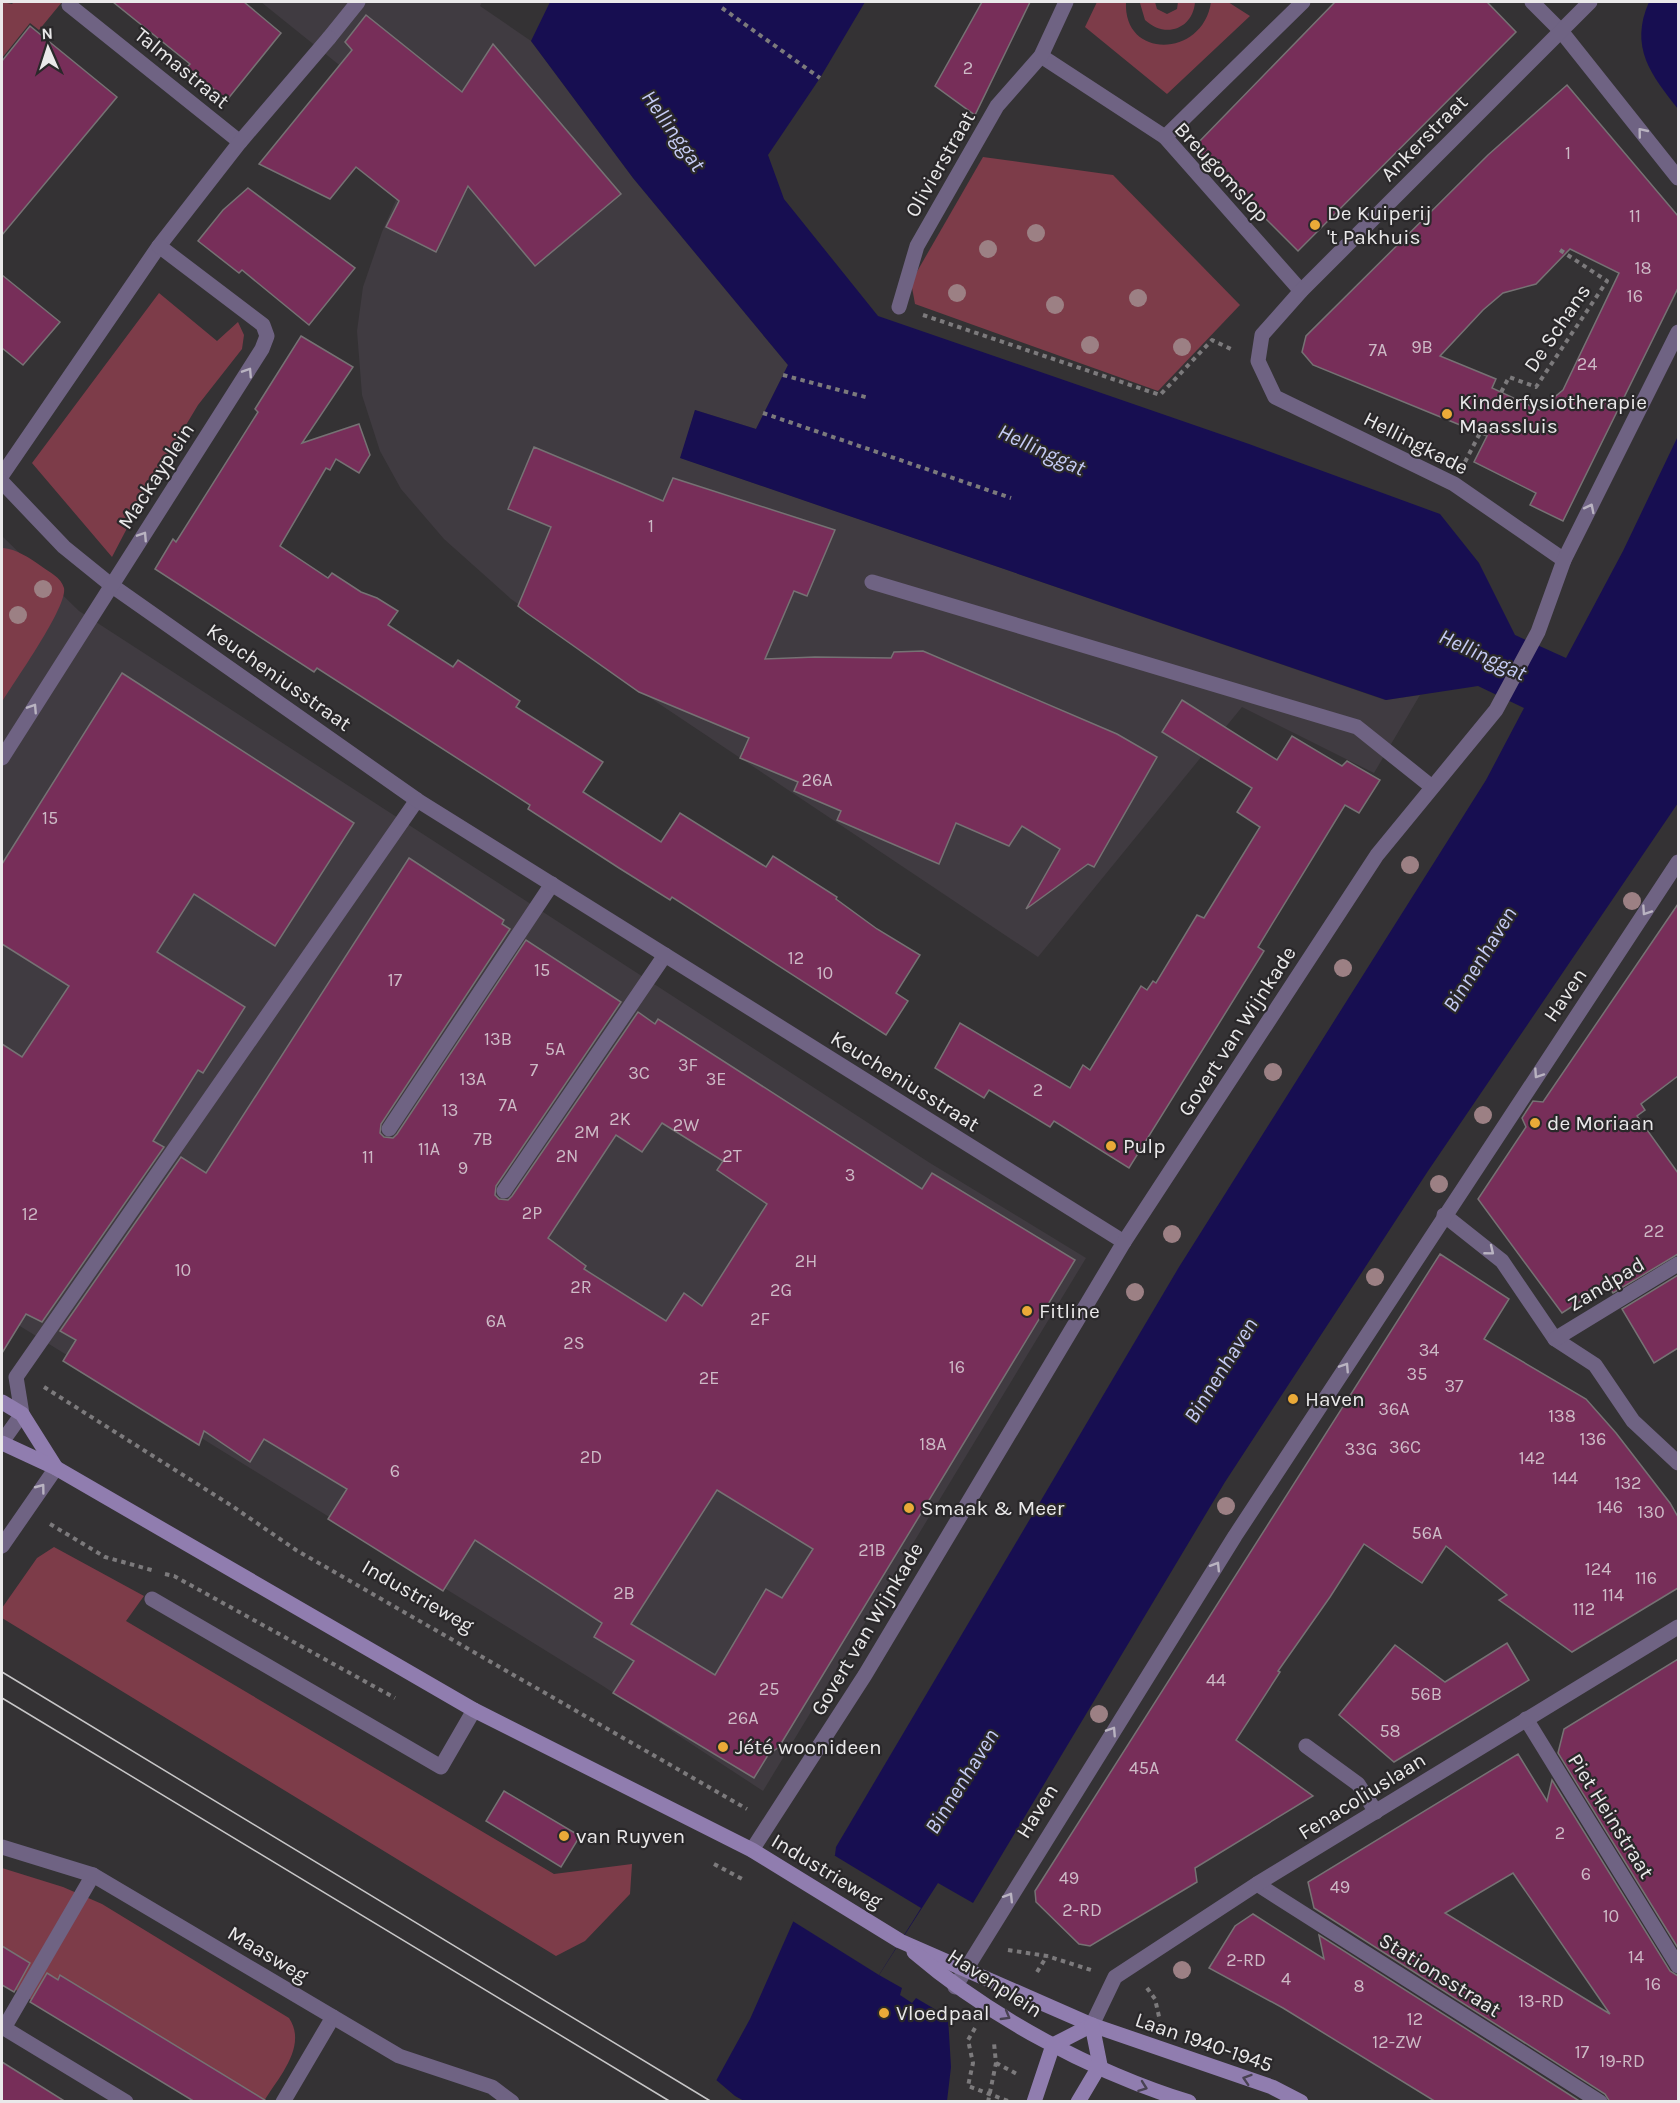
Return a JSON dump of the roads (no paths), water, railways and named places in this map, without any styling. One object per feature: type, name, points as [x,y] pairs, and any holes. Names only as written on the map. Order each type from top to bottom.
[{"type":"main road","name":"Industrieweg","points":[[2,1402],[22,1414],[56,1468]]},
{"type":"main road","name":"Industrieweg","points":[[2,1442],[56,1468],[474,1710],[752,1850],[900,1941]]},
{"type":"main road","name":"Havenplein","points":[[900,1941],[1092,2025]]},
{"type":"main road","name":"Havenplein","points":[[900,1941],[955,1987],[1053,2044],[1100,2065]]},
{"type":"main road","points":[[1034,2102],[1053,2044],[1092,2025],[1100,2065],[1078,2102]]},
{"type":"main road","name":"Laan 1940-1945","points":[[1092,2025],[1153,2048],[1272,2087],[1301,2102]]},
{"type":"main road","points":[[1100,2065],[1138,2086],[1189,2102]]},
{"type":"street","points":[[2,475],[159,246],[240,142],[358,2]]},
{"type":"street","name":"Olivierstraat","points":[[898,307],[917,246],[997,106],[1041,56],[1066,2]]},
{"type":"street","points":[[1165,137],[1303,2]]},
{"type":"street","points":[[1532,2],[1561,31],[1678,178]]},
{"type":"street","name":"Ankerstraat","points":[[1258,362],[1262,335],[1301,291],[1590,2]]},
{"type":"street","name":"Talmastraat","points":[[69,5],[240,142]]},
{"type":"street","name":"Breugomslop","points":[[1041,56],[1165,137],[1301,291]]},
{"type":"street","name":"Mackayplein","points":[[2,758],[262,349],[267,336],[263,325],[159,246]]},
{"type":"street","points":[[1564,560],[1678,332]]},
{"type":"street","name":"Hellingkade","points":[[1258,362],[1275,397],[1454,484],[1564,560]]},
{"type":"street","name":"Keucheniusstraat","points":[[2,482],[64,547],[111,585],[417,800],[1124,1242]]},
{"type":"street","name":"Govert van Wijnkade","points":[[752,1850],[865,1675],[1124,1242],[1377,855],[1496,710],[1538,632],[1564,560]]},
{"type":"street","points":[[872,582],[1357,727],[1432,788]]},
{"type":"street","points":[[2,1442],[22,1414],[16,1377],[417,800]]},
{"type":"street","name":"Haven","points":[[955,1987],[1235,1536],[1678,862]]},
{"type":"street","points":[[389,1129],[552,884]]},
{"type":"street","points":[[504,1191],[665,955]]},
{"type":"street","points":[[1444,1215],[1502,1261],[1555,1340],[1595,1365],[1633,1421],[1678,1463]]},
{"type":"street","name":"Zandpad","points":[[1555,1340],[1678,1264]]},
{"type":"street","points":[[2,1546],[56,1468]]},
{"type":"street","points":[[152,1599],[441,1767],[474,1710]]},
{"type":"street","name":"Fenacoliuslaan","points":[[1092,2025],[1115,1977],[1257,1884],[1678,1628]]},
{"type":"street","name":"Piet Heinstraat","points":[[1526,1719],[1678,1966]]},
{"type":"street","points":[[1306,1746],[1358,1784],[1376,1812]]},
{"type":"street","name":"Maasweg","points":[[2,1847],[93,1875],[399,2056],[492,2087],[512,2102]]},
{"type":"street","points":[[93,1875],[4,2028],[126,2102]]},
{"type":"street","name":"Stationsstraat","points":[[1257,1884],[1600,2102]]},
{"type":"street","points":[[283,2102],[333,2017]]},
{"type":"water","points":[[550,2],[865,2],[820,78],[768,155],[784,199],[878,316],[1249,444],[1440,514],[1479,563],[1515,635],[1566,658],[1623,551],[1678,436],[1678,803],[1428,1171],[1225,1482],[973,1903],[938,1883],[879,1975],[902,1988],[900,1995],[912,2003],[916,1998],[948,2017],[951,2067],[947,2101],[705,2101],[750,2019],[793,1922],[835,1855],[836,1847],[1179,1267],[1486,780],[1524,708],[1478,686],[1386,700],[680,458],[695,410],[756,429],[788,365],[633,178],[531,41]]},
{"type":"water","points":[[1649,2],[1678,2],[1678,109],[1652,72],[1642,47],[1643,18]]},
{"type":"tram line","points":[[2,1672],[712,2102]]},
{"type":"tram line","points":[[2,1698],[671,2102]]},
{"type":"place","name":"De Kuiperij 't Pakhuis","points":[[1315,225]]},
{"type":"place","name":"Kinderfysiotherapie Maassluis","points":[[1447,414]]},
{"type":"place","name":"de Moriaan","points":[[1535,1123]]},
{"type":"place","name":"Pulp","points":[[1111,1146]]},
{"type":"place","name":"Fitline","points":[[1027,1311]]},
{"type":"place","name":"Haven","points":[[1293,1399]]},
{"type":"place","name":"Smaak & Meer","points":[[909,1508]]},
{"type":"place","name":"Jété woonideen","points":[[723,1747]]},
{"type":"place","name":"van Ruyven","points":[[564,1836]]},
{"type":"place","name":"Vloedpaal","points":[[884,2013]]},
{"type":"water label","name":"Hellinggat","points":[[674,130]]},
{"type":"water label","name":"Hellinggat","points":[[1042,449]]},
{"type":"water label","name":"Hellinggat","points":[[1483,654]]},
{"type":"water label","name":"Binnenhaven","points":[[1479,959]]},
{"type":"water label","name":"Binnenhaven","points":[[1220,1370]]},
{"type":"water label","name":"Binnenhaven","points":[[961,1781]]}]
